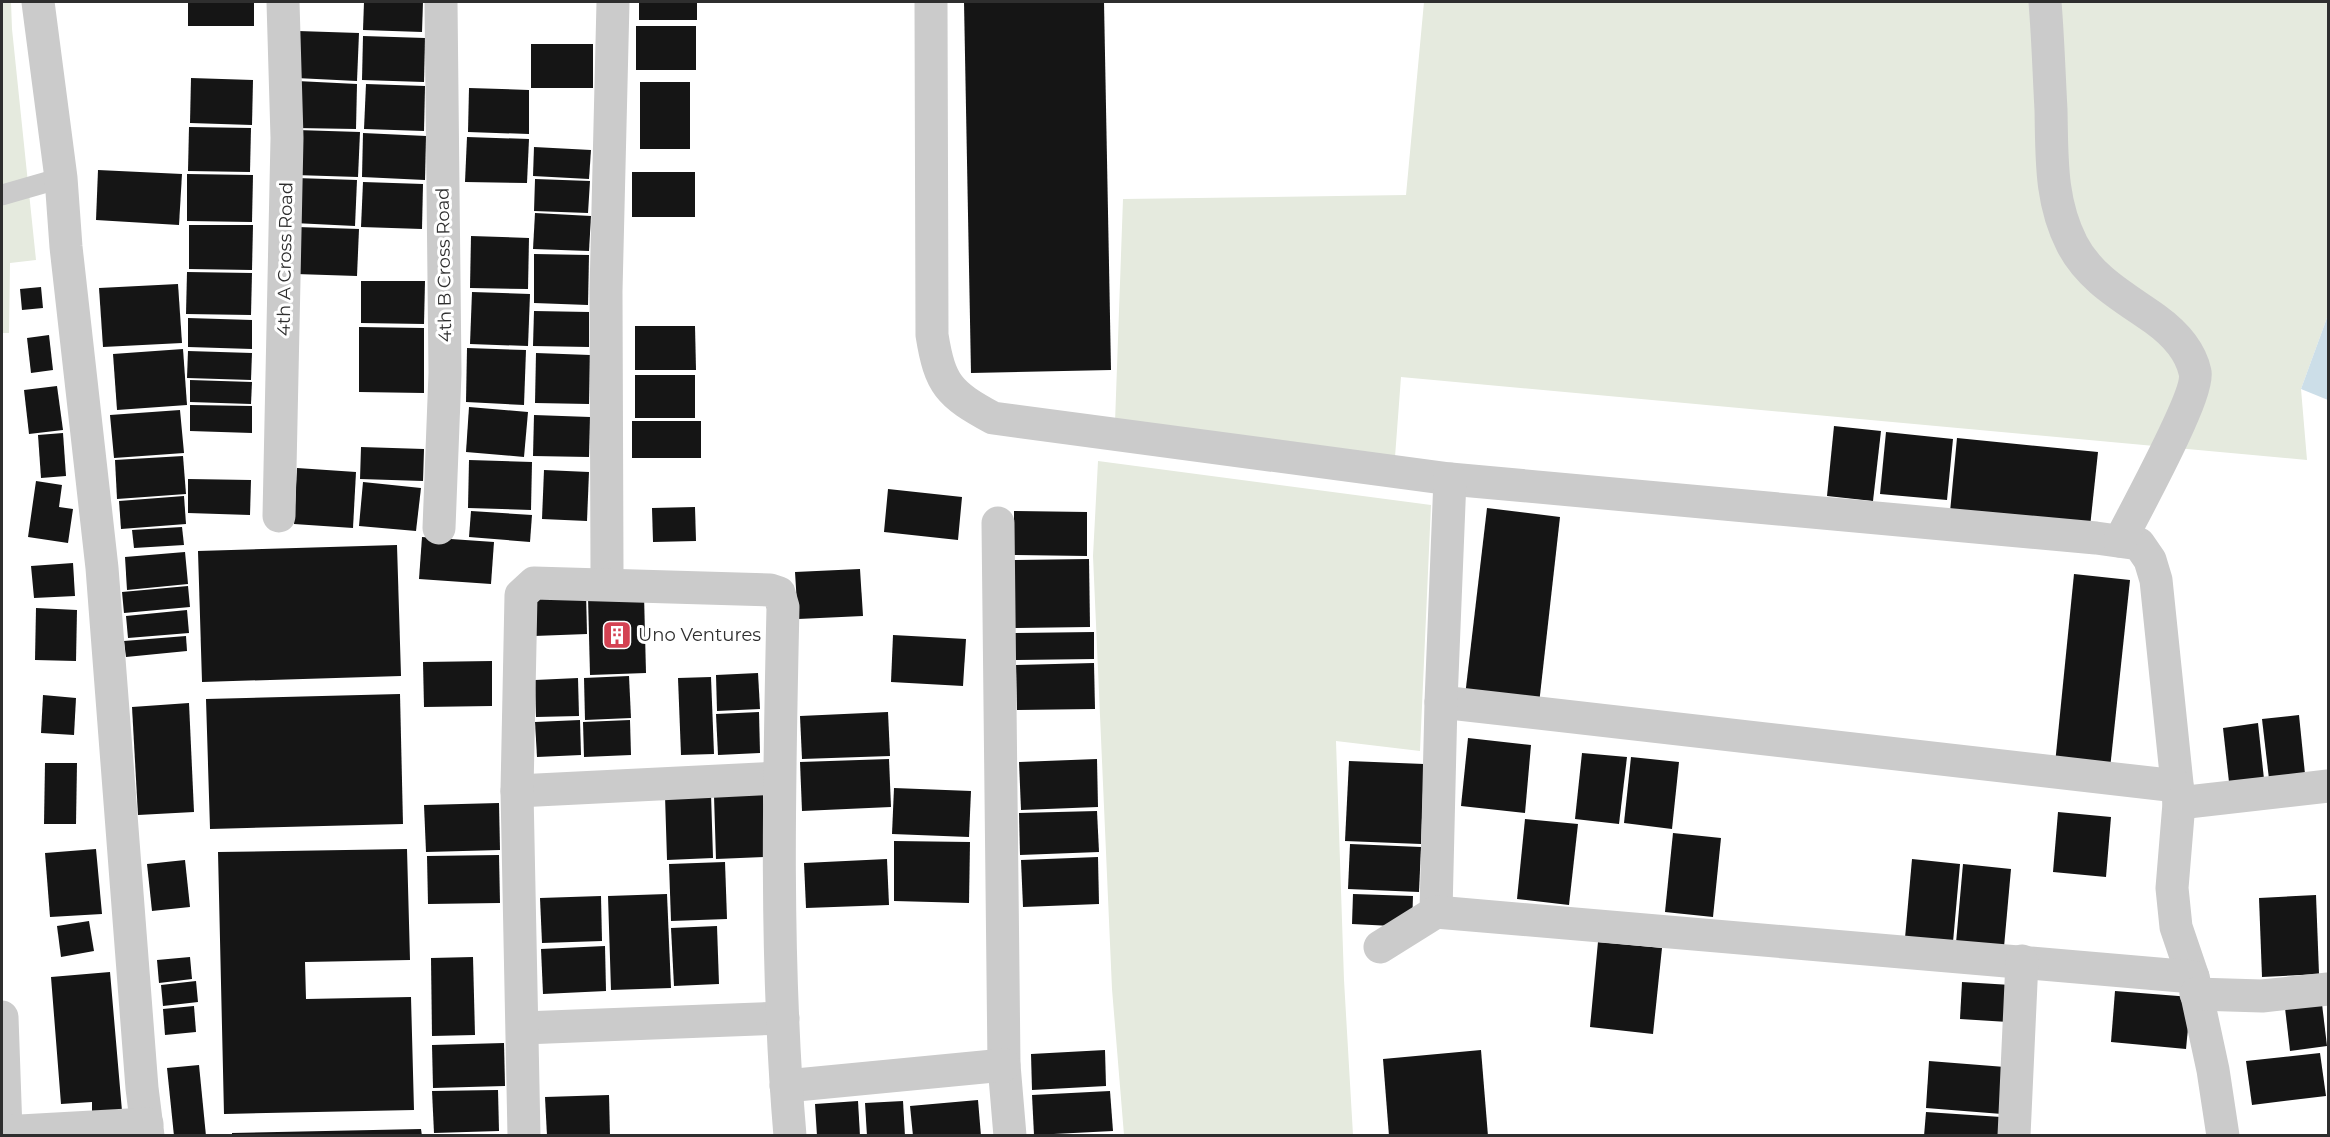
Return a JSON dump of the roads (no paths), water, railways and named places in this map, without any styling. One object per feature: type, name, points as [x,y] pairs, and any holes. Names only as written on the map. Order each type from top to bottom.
[{"type":"street","points":[[2,1017],[4,1132],[148,1130],[142,1088],[102,568],[66,248],[44,2]]},
{"type":"street","name":"4th A Cross Road","points":[[279,516],[287,138],[283,2]]},
{"type":"street","name":"4th B Cross Road","points":[[440,528],[445,373],[441,2]]},
{"type":"street","points":[[607,571],[606,291],[613,2]]},
{"type":"street","points":[[931,2],[932,335],[937,365],[947,387],[966,403],[993,418],[1450,479],[2120,540],[2139,544],[2150,560],[2156,580],[2178,795],[2172,888],[2176,927],[2195,985],[2213,1070],[2223,1136]]},
{"type":"street","points":[[2045,2],[2049,40],[2053,186],[2072,243],[2091,272],[2128,302],[2156,319],[2182,342],[2196,373],[2189,405],[2120,540]]},
{"type":"street","points":[[1436,912],[1450,479]]},
{"type":"street","points":[[998,523],[1004,1065],[1010,1136]]},
{"type":"street","points":[[525,1136],[517,791],[521,595],[534,583],[779,592],[783,607],[780,778],[783,1018],[790,1136]]},
{"type":"street","points":[[1441,702],[2178,795],[2328,786]]},
{"type":"street","points":[[517,791],[780,778]]},
{"type":"street","points":[[1380,947],[1436,912],[2022,961],[2262,996],[2328,989]]},
{"type":"street","points":[[2014,1136],[2022,961]]},
{"type":"street","points":[[523,1028],[783,1018]]},
{"type":"street","points":[[786,1086],[1004,1065]]},
{"type":"lane","points":[[2,195],[61,178]]},
{"type":"water","points":[[2328,315],[2328,400],[2301,389]]},
{"type":"place","name":"Uno Ventures","points":[[617,635]]}]
